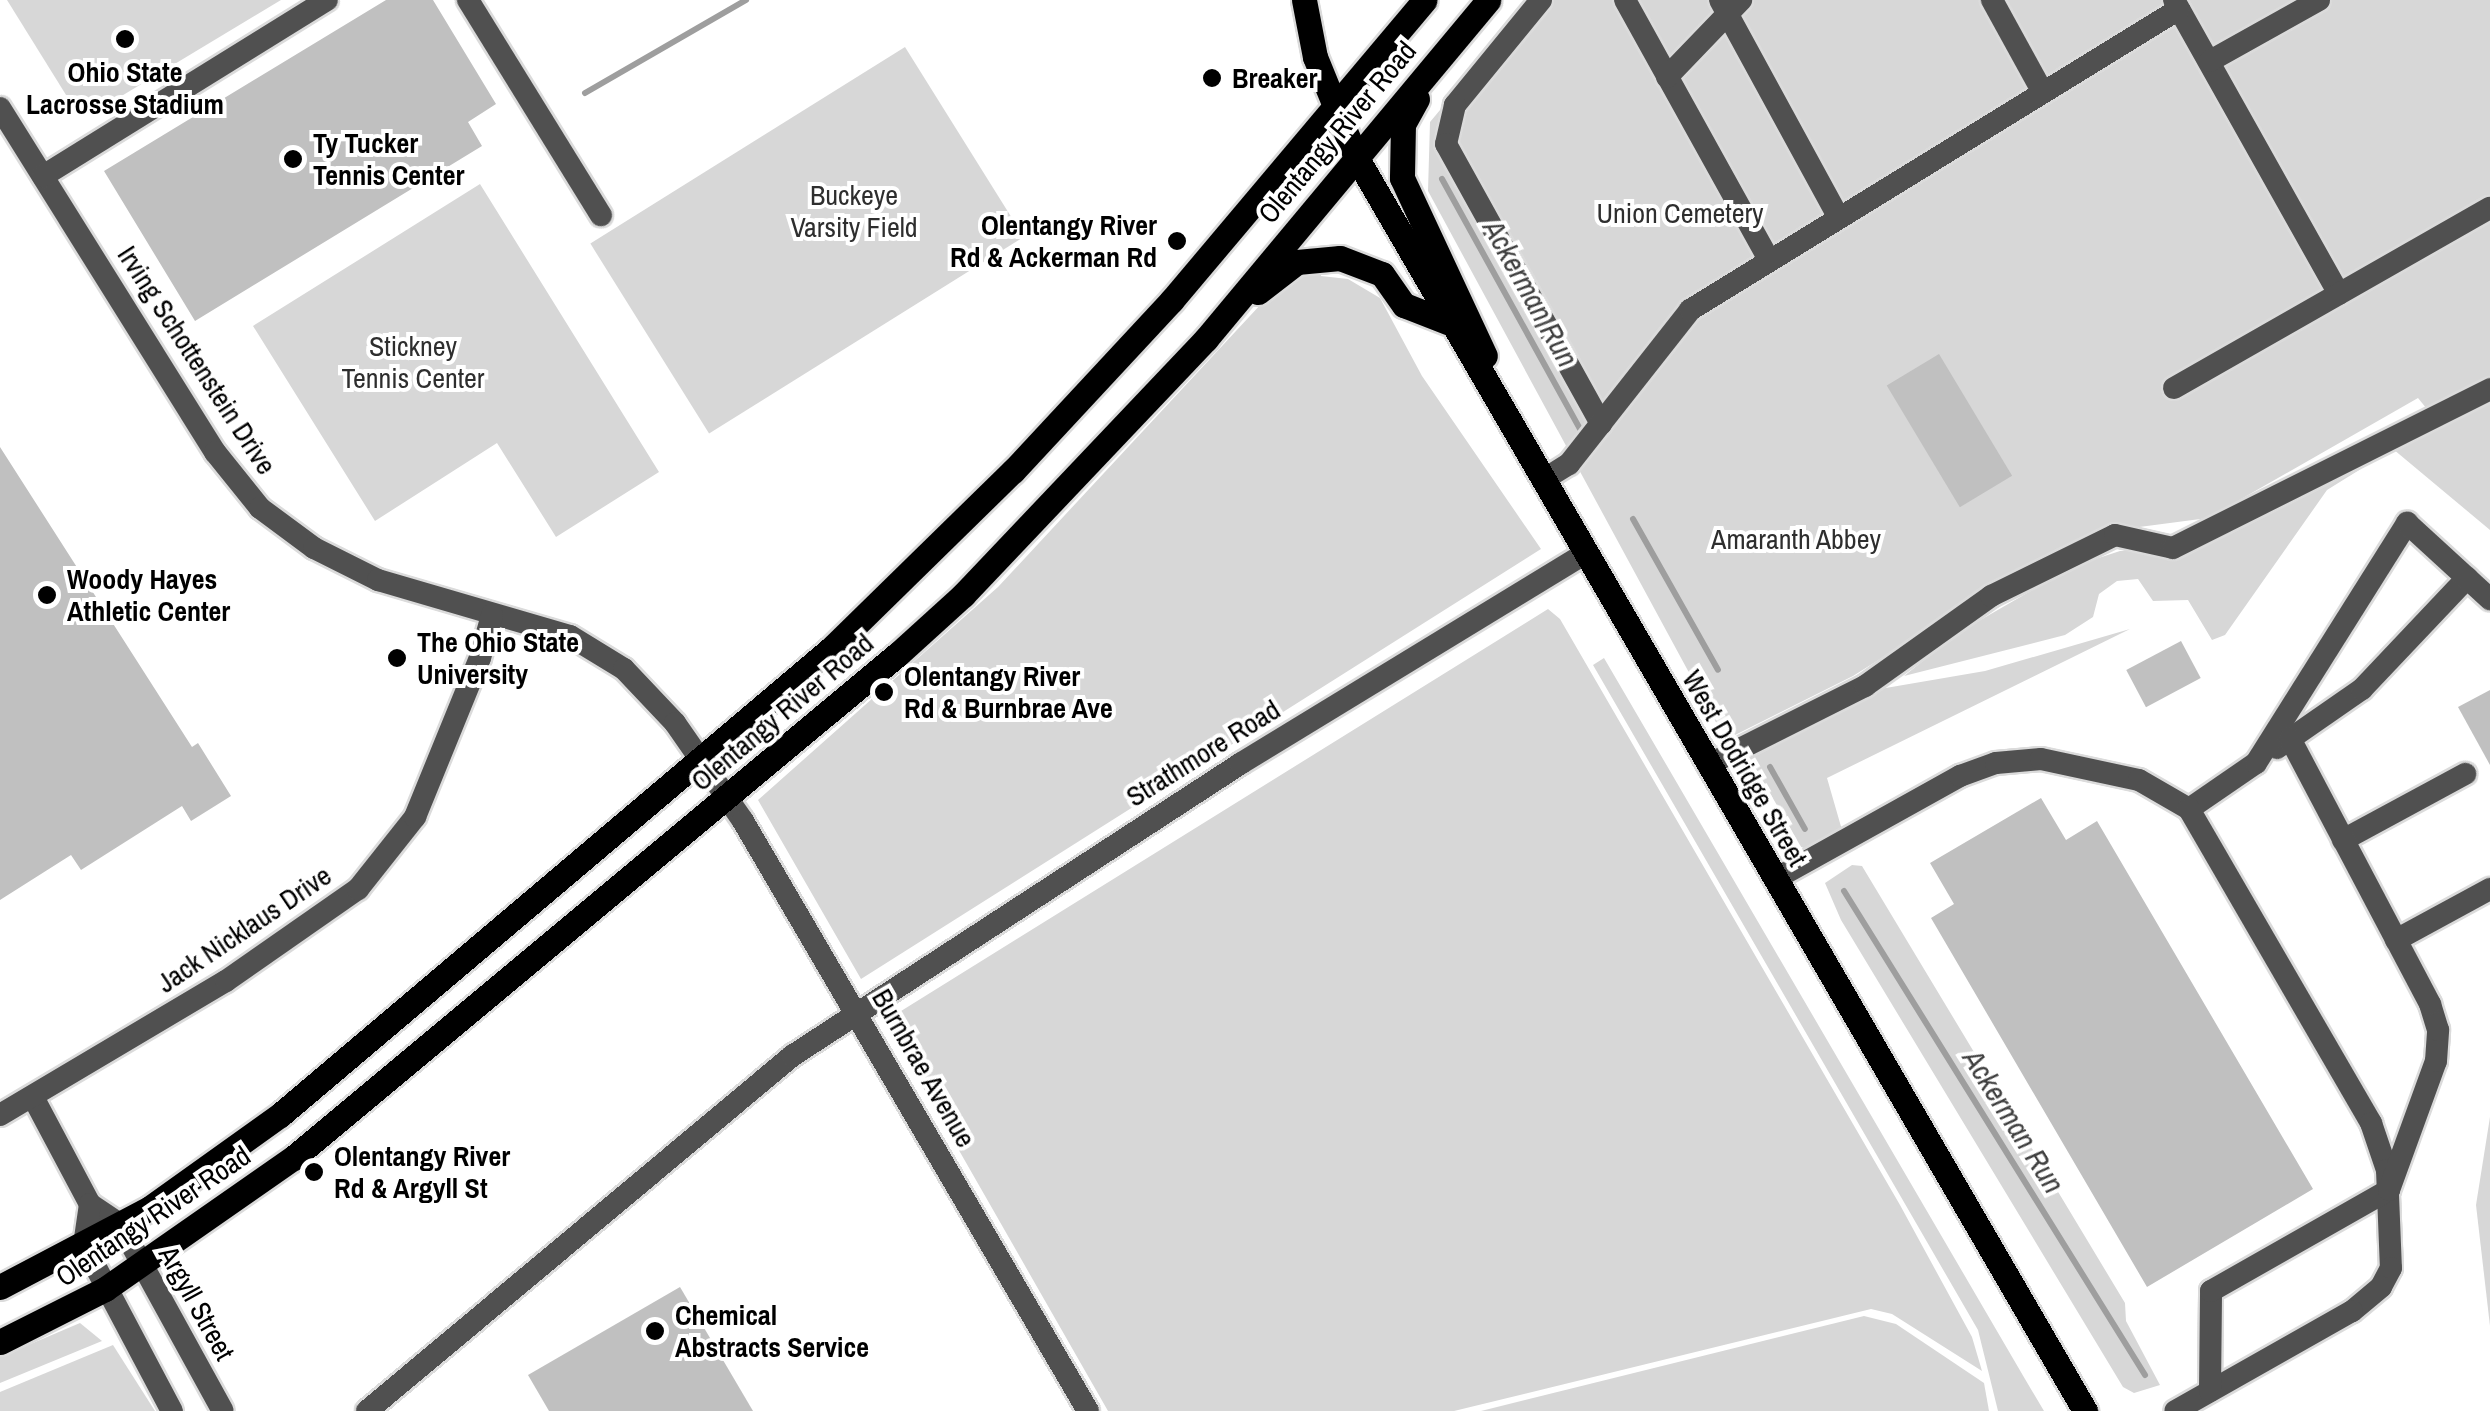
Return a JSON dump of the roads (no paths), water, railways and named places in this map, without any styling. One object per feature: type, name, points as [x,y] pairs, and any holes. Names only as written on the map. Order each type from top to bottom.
[{"type":"main road","name":"West Dodridge Street","points":[[1304,0],[1332,106],[1355,155],[2086,1411]]},
{"type":"main road","name":"Olentangy River Road","points":[[0,1287],[120,1224],[280,1114],[702,758],[909,577],[1013,472],[1172,300],[1425,0]]},
{"type":"main road","name":"Olentangy River Road","points":[[0,1342],[142,1266],[374,1094],[963,595],[1206,339],[1355,155],[1488,0]]},
{"type":"main road","points":[[1436,62],[1403,124],[1402,178],[1480,336],[1496,399]]},
{"type":"main road","points":[[1206,339],[1282,271],[1322,256],[1382,274],[1404,305],[1455,325]]},
{"type":"street","points":[[43,176],[327,0]]},
{"type":"street","points":[[468,0],[601,215]]},
{"type":"street","points":[[1540,0],[1455,105],[1446,144],[1601,424]]},
{"type":"street","points":[[1625,0],[1768,258]]},
{"type":"street","points":[[1992,0],[2041,89]]},
{"type":"street","points":[[2210,61],[2319,0]]},
{"type":"street","points":[[1667,77],[1729,4],[1837,215]]},
{"type":"street","points":[[1543,480],[1569,464],[1690,310],[2177,4],[2339,294]]},
{"type":"street","name":"Irving Schottenstein Drive","points":[[0,108],[214,452],[260,508],[345,566],[598,651],[624,670],[702,758]]},
{"type":"street","points":[[2174,388],[2490,208]]},
{"type":"street","points":[[1708,765],[1866,686],[1991,596],[2115,535],[2173,548],[2490,389]]},
{"type":"street","points":[[2256,763],[2408,524],[2490,599]]},
{"type":"street","name":"Strathmore Road","points":[[367,1411],[792,1056],[1240,764],[1585,552]]},
{"type":"street","points":[[2189,809],[2362,688],[2467,578]]},
{"type":"street","name":"Jack Nicklaus Drive","points":[[0,1114],[293,939],[358,889],[415,816],[480,658],[492,615]]},
{"type":"street","points":[[2210,1392],[2212,1291],[2389,1190],[2423,1109],[2438,1030],[2396,940],[2290,740]]},
{"type":"street","name":"Burnbrae Avenue","points":[[702,758],[856,1012],[1088,1411]]},
{"type":"street","points":[[1775,880],[1960,776],[1996,763],[2041,758],[2140,780],[2189,809],[2372,1123],[2389,1190],[2391,1268],[2381,1287],[2176,1411]]},
{"type":"street","points":[[2343,840],[2465,774]]},
{"type":"street","points":[[2396,940],[2490,889]]},
{"type":"street","points":[[32,1098],[90,1204],[120,1224]]},
{"type":"street","points":[[90,1204],[84,1245],[172,1411]]},
{"type":"street","name":"Argyll Street","points":[[120,1224],[224,1411]]},
{"type":"waterway","name":"Ackerman Run","points":[[585,93],[746,0]]},
{"type":"waterway","name":"Ackerman Run","points":[[1442,179],[1580,429]]},
{"type":"waterway","name":"Ackerman Run","points":[[1633,519],[1718,670]]},
{"type":"waterway","name":"Ackerman Run","points":[[1770,767],[1805,829]]},
{"type":"waterway","name":"Ackerman Run","points":[[1844,891],[2145,1375]]},
{"type":"place","name":"Ohio State Lacrosse Stadium","points":[[125,39]]},
{"type":"place","name":"Breaker","points":[[1212,78]]},
{"type":"place","name":"Ty Tucker Tennis Center","points":[[293,159]]},
{"type":"place","name":"Olentangy River Rd & Ackerman Rd","points":[[1177,241]]},
{"type":"place","name":"Woody Hayes Athletic Center","points":[[47,595]]},
{"type":"place","name":"The Ohio State University","points":[[397,658]]},
{"type":"place","name":"Olentangy River Rd & Burnbrae Ave","points":[[884,692]]},
{"type":"place","name":"Olentangy River Rd & Argyll St","points":[[314,1172]]},
{"type":"place","name":"Chemical Abstracts Service","points":[[655,1331]]},
{"type":"park label","name":"Buckeye Varsity Field","points":[[854,211]]},
{"type":"park label","name":"Union Cemetery","points":[[1680,213]]},
{"type":"park label","name":"Stickney Tennis Center","points":[[413,362]]},
{"type":"park label","name":"Amaranth Abbey","points":[[1796,539]]}]
